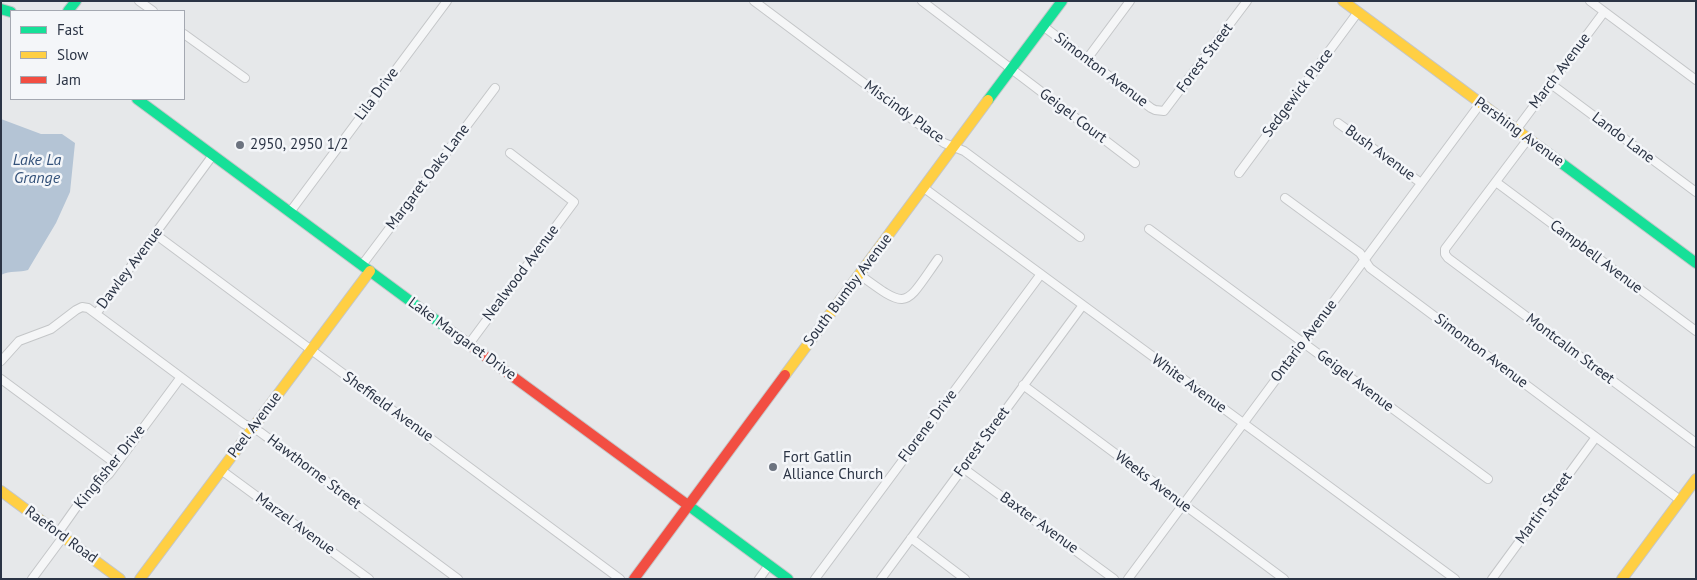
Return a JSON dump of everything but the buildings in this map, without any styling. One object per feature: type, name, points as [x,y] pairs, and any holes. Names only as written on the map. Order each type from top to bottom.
[{"type":"street","points":[[139,1],[151,10]]},
{"type":"street","name":"Lila Drive","points":[[290,212],[447,1]]},
{"type":"street","name":"Miscindy Place","points":[[754,1],[944,143],[964,151],[1080,236]]},
{"type":"street","points":[[922,1],[1012,69]]},
{"type":"street","name":"South Bumby Avenue","points":[[634,579],[1062,1]]},
{"type":"street","points":[[1087,59],[1130,1]]},
{"type":"street","name":"Forest Street","points":[[1160,111],[1168,108],[1247,1]]},
{"type":"street","name":"Pershing Avenue","points":[[1343,1],[1696,263]]},
{"type":"street","points":[[1590,1],[1696,80]]},
{"type":"street","name":"Sedgewick Place","points":[[1239,173],[1358,12]]},
{"type":"street","name":"March Avenue","points":[[1516,130],[1604,12]]},
{"type":"street","name":"Simonton Avenue","points":[[1043,26],[1151,108],[1160,111]]},
{"type":"street","points":[[185,35],[245,78]]},
{"type":"street","name":"Geigel Court","points":[[1012,69],[1135,163]]},
{"type":"street","name":"Lando Lane","points":[[1551,84],[1696,192]]},
{"type":"street","name":"Margaret Oaks Lane","points":[[366,268],[495,88]]},
{"type":"street","name":"Lake Margaret Drive","points":[[138,100],[788,579]]},
{"type":"street","name":"Ontario Avenue","points":[[1128,579],[1480,104]]},
{"type":"street","name":"Bush Avenue","points":[[1338,122],[1421,183]]},
{"type":"street","points":[[1496,182],[1528,139]]},
{"type":"street","name":"Nealwood Avenue","points":[[469,344],[574,202],[510,153]]},
{"type":"street","name":"Dawley Avenue","points":[[1,361],[19,341],[51,329],[82,307],[88,308],[96,314],[213,155]]},
{"type":"street","name":"Montcalm Street","points":[[1496,182],[1445,249],[1445,254],[1448,258],[1696,443]]},
{"type":"street","name":"Campbell Avenue","points":[[1496,182],[1696,331]]},
{"type":"street","name":"White Avenue","points":[[924,188],[1455,579]]},
{"type":"street","name":"Simonton Avenue","points":[[1286,198],[1360,253],[1370,268],[1680,500]]},
{"type":"street","name":"Geigel Avenue","points":[[1149,228],[1488,479]]},
{"type":"street","name":"Sheffield Avenue","points":[[156,234],[620,579]]},
{"type":"street","points":[[860,275],[890,297],[903,300],[915,292],[938,259]]},
{"type":"street","name":"Peel Avenue","points":[[140,579],[310,350],[366,268]]},
{"type":"street","name":"Florene Drive","points":[[815,579],[1041,274]]},
{"type":"street","name":"Forest Street","points":[[881,579],[1084,305]]},
{"type":"street","name":"Hawthorne Street","points":[[96,314],[244,424],[260,432],[458,579]]},
{"type":"street","name":"Kingfisher Drive","points":[[32,579],[82,499],[102,481],[116,464],[180,377]]},
{"type":"street","points":[[1,379],[116,464]]},
{"type":"street","name":"Weeks Avenue","points":[[1023,385],[1284,579]]},
{"type":"street","name":"Martin Street","points":[[1492,579],[1596,437]]},
{"type":"street","name":"Baxter Avenue","points":[[963,468],[1114,579]]},
{"type":"street","name":"Marzel Avenue","points":[[221,470],[369,579]]},
{"type":"street","points":[[1622,579],[1696,479]]},
{"type":"street","name":"Raeford Road","points":[[1,491],[120,579]]},
{"type":"street","points":[[911,538],[965,579]]},
{"type":"street","points":[[759,579],[769,565]]},
{"type":"water","name":"Lake La Grange","points":[[1,119],[41,134],[62,134],[75,143],[70,192],[56,223],[28,270],[1,275]]},
{"type":"traffic: fast","points":[[69,10],[76,1]]},
{"type":"traffic: fast","points":[[988,100],[1062,1]]},
{"type":"traffic: fast","points":[[1,9],[10,12]]},
{"type":"traffic: fast","points":[[138,100],[448,329]]},
{"type":"traffic: fast","points":[[1541,148],[1696,263]]},
{"type":"traffic: fast","points":[[685,503],[788,579]]},
{"type":"traffic: slow","points":[[1343,1],[1541,148]]},
{"type":"traffic: slow","points":[[785,375],[988,100]]},
{"type":"traffic: slow","points":[[140,579],[370,271]]},
{"type":"traffic: slow","points":[[1622,579],[1696,479]]},
{"type":"traffic: slow","points":[[1,491],[120,579]]},
{"type":"traffic: jam","points":[[448,329],[685,503]]},
{"type":"traffic: jam","points":[[634,579],[785,375]]},
{"type":"place","name":"2950, 2950 1/2","points":[[240,145]]},
{"type":"place","name":"Fort Gatlin Alliance Church","points":[[773,467]]}]
